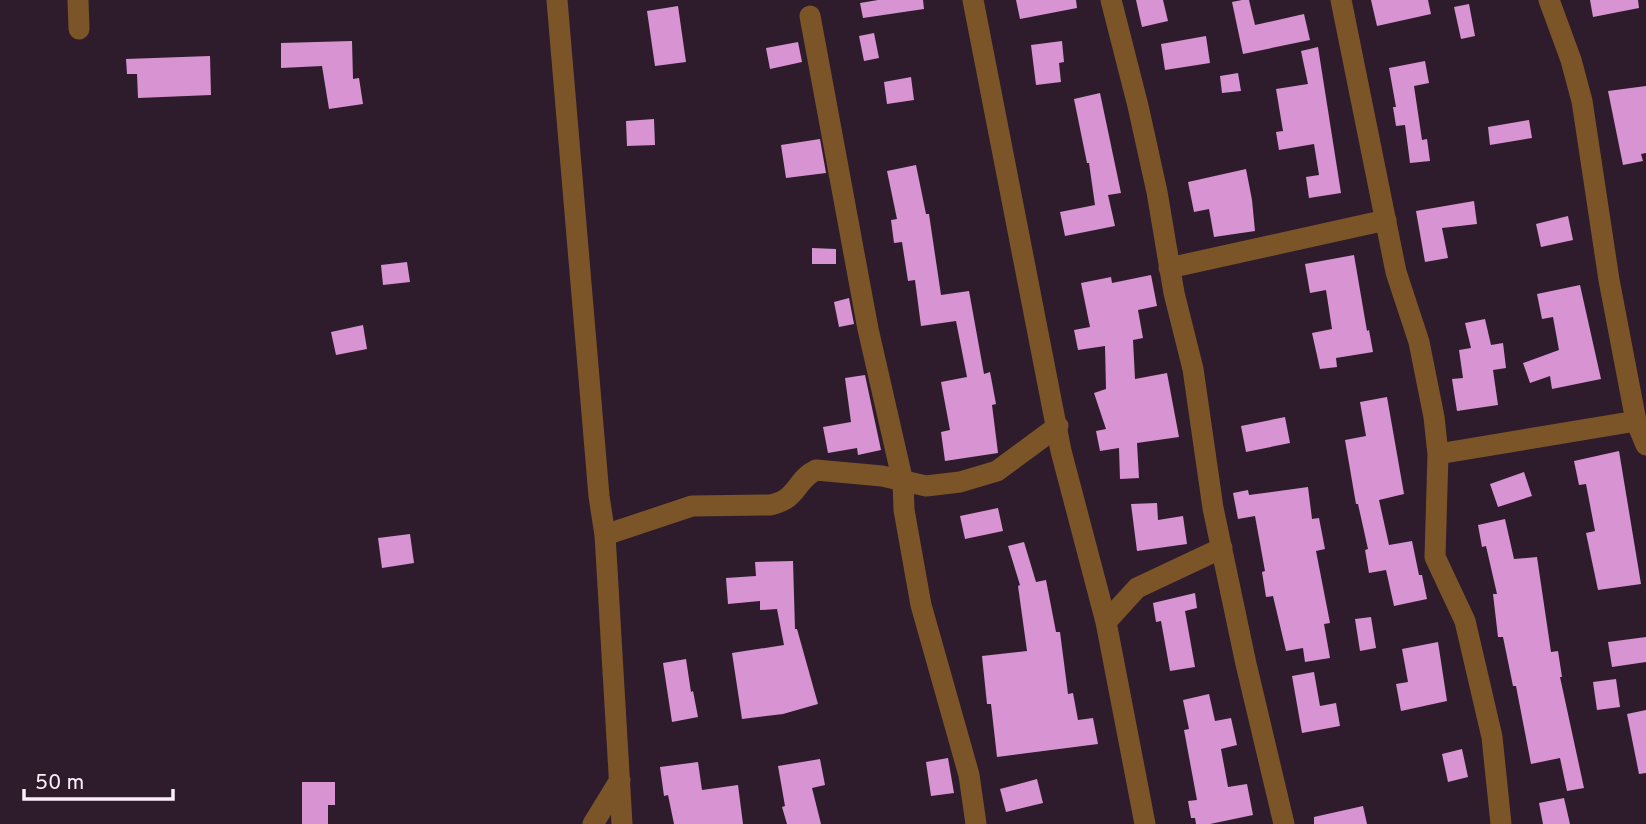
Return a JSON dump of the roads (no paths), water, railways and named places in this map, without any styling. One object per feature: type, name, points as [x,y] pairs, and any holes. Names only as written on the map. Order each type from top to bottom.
[{"type":"street","points":[[78,0],[79,29]]},
{"type":"street","points":[[557,0],[598,482],[605,536],[622,824]]},
{"type":"street","points":[[973,0],[1061,451],[1106,622],[1145,824]]},
{"type":"street","points":[[1111,0],[1157,192],[1168,268],[1193,369],[1213,508],[1284,824]]},
{"type":"street","points":[[1341,0],[1396,272],[1419,342],[1434,417],[1438,454],[1435,557],[1465,621],[1492,737],[1501,824]]},
{"type":"street","points":[[1549,0],[1571,60],[1582,101],[1609,280],[1636,421],[1646,445]]},
{"type":"street","points":[[810,16],[868,329],[903,482],[904,510],[921,605],[969,775],[976,824]]},
{"type":"street","points":[[1168,268],[1386,220]]},
{"type":"street","points":[[1438,454],[1636,421]]},
{"type":"street","points":[[605,536],[692,506],[770,505],[783,502],[792,495],[807,474],[816,470],[882,476],[926,486],[960,482],[997,471],[1058,426]]},
{"type":"street","points":[[1106,622],[1137,588],[1222,548]]},
{"type":"street","points":[[593,824],[620,780]]}]
